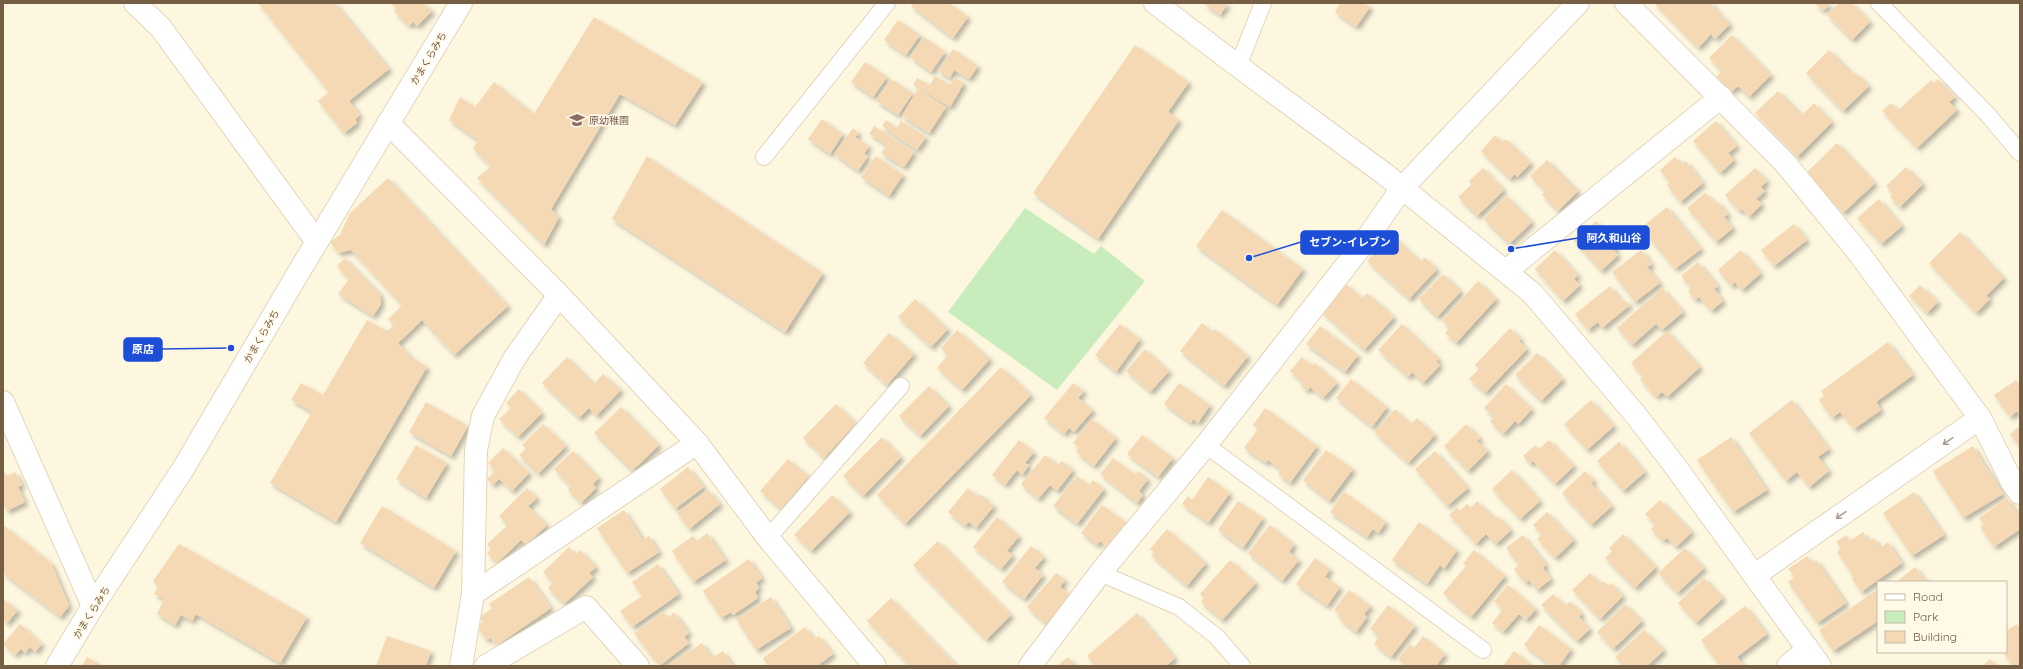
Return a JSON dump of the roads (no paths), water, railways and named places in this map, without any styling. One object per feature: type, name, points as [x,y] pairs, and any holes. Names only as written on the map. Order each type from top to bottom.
[{"type":"street","points":[[135,3],[161,28],[317,242]]},
{"type":"street","name":"かまくらみち","points":[[57,666],[93,606],[183,470],[460,3]]},
{"type":"street","points":[[1155,3],[1402,188],[1532,293],[1635,414],[1755,575],[1814,658],[1788,666]]},
{"type":"street","points":[[1030,666],[1100,573],[1206,445],[1363,244],[1402,188],[1578,3]]},
{"type":"street","points":[[1626,3],[1786,163],[1854,246],[1980,418],[2012,482],[2020,493]]},
{"type":"street","points":[[1506,271],[1721,98]]},
{"type":"street","points":[[388,124],[559,296],[697,442],[768,538],[875,666]]},
{"type":"street","points":[[461,666],[473,594],[476,450],[483,416],[514,359],[559,296]]},
{"type":"street","points":[[3,402],[8,431],[93,606]]},
{"type":"street","points":[[1755,575],[1980,418]]},
{"type":"street","points":[[473,594],[697,442]]},
{"type":"street","points":[[486,666],[586,607],[638,666]]},
{"type":"lane","points":[[764,156],[886,3]]},
{"type":"lane","points":[[1238,66],[1263,3]]},
{"type":"lane","points":[[1879,3],[1989,116],[2020,153]]},
{"type":"lane","points":[[768,538],[901,386]]},
{"type":"lane","points":[[1206,445],[1483,650]]},
{"type":"lane","points":[[1100,573],[1179,607],[1217,637],[1242,666]]},
{"type":"place","name":"原幼稚園","points":[[577,120]]},
{"type":"place","name":"阿久和山谷","points":[[1511,249]]},
{"type":"place","name":"セブン-イレブン","points":[[1249,258]]},
{"type":"place","name":"原店","points":[[231,348]]}]
